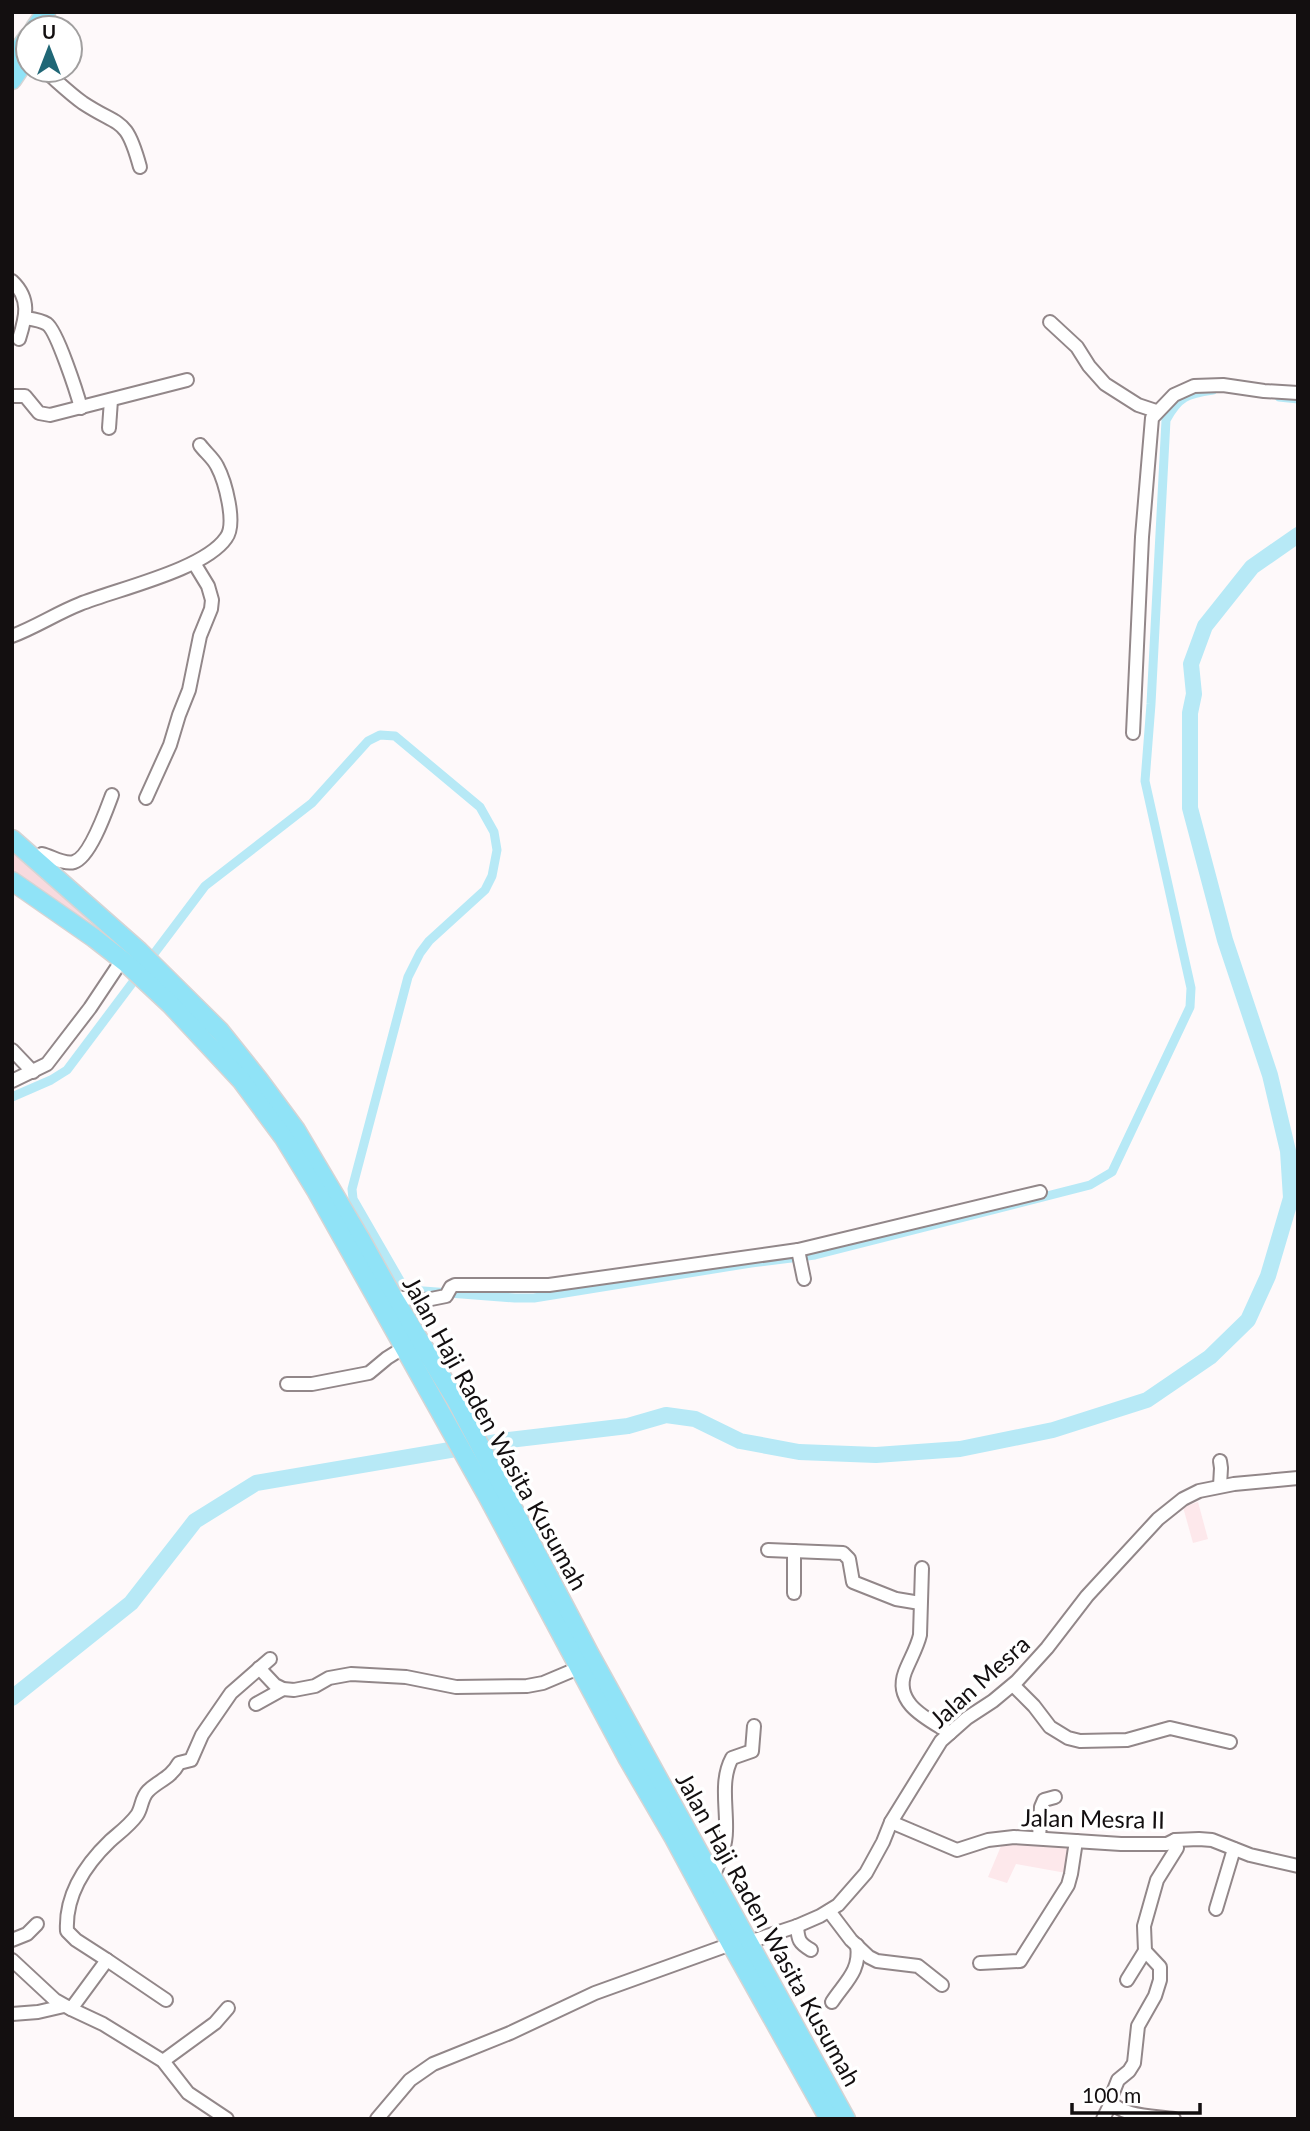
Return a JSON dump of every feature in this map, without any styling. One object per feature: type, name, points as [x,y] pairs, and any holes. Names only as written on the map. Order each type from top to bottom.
[{"type":"highway","name":"Jalan Haji Raden Wasita Kusumah","points":[[12,839],[139,951],[152,975],[186,1020],[290,1134],[360,1238],[456,1400],[496,1493],[580,1667],[628,1759],[745,1942]]},
{"type":"highway","name":"Jalan Haji Raden Wasita Kusumah","points":[[12,881],[124,962],[152,975]]},
{"type":"highway","name":"Jalan Haji Raden Wasita Kusumah","points":[[290,1134],[317,1192],[403,1348],[438,1408],[496,1493],[589,1653],[693,1859],[712,1880],[745,1942],[800,2052],[829,2119]]},
{"type":"highway","name":"Jalan Haji Raden Wasita Kusumah","points":[[800,2052],[846,2119]]},
{"type":"street","points":[[61,84],[82,102],[124,127],[134,146],[140,167]]},
{"type":"street","points":[[12,281],[24,297],[25,318],[19,339]]},
{"type":"street","points":[[25,318],[43,321],[51,328],[69,370],[81,408]]},
{"type":"street","points":[[1050,322],[1077,347],[1105,384],[1139,405],[1156,411]]},
{"type":"street","points":[[12,397],[25,396],[35,410],[43,415],[81,408],[187,380]]},
{"type":"street","points":[[1133,733],[1142,537],[1152,418],[1174,395],[1194,386],[1223,385],[1298,393]]},
{"type":"street","points":[[109,428],[111,400]]},
{"type":"street","points":[[12,636],[81,603],[194,563],[215,550],[229,531],[229,506],[216,464],[200,445]]},
{"type":"street","points":[[146,799],[190,690],[200,636],[211,609],[212,600],[208,586],[194,563]]},
{"type":"street","points":[[34,859],[42,854],[66,863],[79,859],[92,842],[111,795]]},
{"type":"street","points":[[12,1081],[47,1064],[124,962]]},
{"type":"street","points":[[12,1050],[33,1072]]},
{"type":"street","points":[[393,1297],[426,1300],[467,1284],[549,1285],[800,1256],[1040,1192]]},
{"type":"street","points":[[800,1256],[804,1279]]},
{"type":"street","points":[[287,1384],[312,1384],[369,1373],[403,1348]]},
{"type":"street","points":[[1220,1461],[1220,1486]]},
{"type":"street","name":"Jalan Mesra","points":[[377,2119],[410,2080],[433,2064],[510,2033],[595,1993],[797,1926],[838,1905],[866,1872],[891,1822],[942,1741],[1013,1685],[1047,1648],[1094,1588],[1158,1519],[1183,1499],[1199,1491],[1220,1486],[1298,1478]]},
{"type":"street","points":[[768,1550],[843,1553],[849,1559],[853,1582],[896,1599],[920,1603]]},
{"type":"street","points":[[794,1551],[794,1593]]},
{"type":"street","points":[[922,1568],[920,1635],[904,1677],[904,1694],[913,1708],[950,1733]]},
{"type":"street","points":[[166,2000],[69,1934],[67,1919],[72,1894],[86,1869],[107,1844],[137,1816],[148,1791],[175,1771],[180,1763],[191,1760],[202,1735],[231,1693],[270,1659]]},
{"type":"street","points":[[259,1668],[275,1685],[294,1690],[351,1674],[406,1677],[456,1687],[527,1686],[543,1683],[580,1667]]},
{"type":"street","points":[[1013,1685],[1050,1727],[1068,1738],[1080,1741],[1126,1740],[1170,1728],[1230,1742]]},
{"type":"street","points":[[256,1704],[283,1689]]},
{"type":"street","points":[[712,1880],[726,1838],[725,1783],[730,1761],[752,1751],[754,1726]]},
{"type":"street","points":[[1038,1838],[1041,1807],[1044,1800],[1055,1797]]},
{"type":"street","name":"Jalan Mesra II","points":[[891,1822],[957,1850],[999,1838],[1149,1844],[1167,1844],[1175,1840],[1212,1840],[1250,1855],[1298,1866]]},
{"type":"street","points":[[1104,2119],[1118,2080],[1134,2063],[1138,2026],[1158,1987],[1159,1965],[1145,1951],[1143,1937],[1146,1915],[1159,1876],[1177,1848],[1175,1840]]},
{"type":"street","points":[[980,1963],[1020,1961],[1068,1885],[1076,1841]]},
{"type":"street","points":[[1216,1909],[1234,1849]]},
{"type":"street","points":[[829,1911],[869,1957],[877,1961],[918,1966],[942,1985]]},
{"type":"street","points":[[12,1940],[27,1934],[37,1924]]},
{"type":"street","points":[[797,1926],[797,1938],[811,1950]]},
{"type":"street","points":[[832,2002],[854,1970],[859,1956],[856,1945]]},
{"type":"street","points":[[1127,1980],[1145,1951]]},
{"type":"street","points":[[12,1960],[55,2000],[103,2024],[163,2061],[188,2093],[228,2119]]},
{"type":"street","points":[[12,2014],[68,2008],[107,1960]]},
{"type":"street","points":[[163,2061],[215,2023],[228,2008]]},
{"type":"street","points":[[1111,2103],[1125,2111],[1174,2119]]},
{"type":"shaded area","points":[[12,853],[28,866],[133,960],[12,878]]},
{"type":"shaded area","points":[[1198,1502],[1208,1539],[1193,1543],[1183,1507]]},
{"type":"shaded area","points":[[1004,1839],[1068,1842],[1066,1873],[1016,1864],[1007,1883],[988,1877]]},
{"type":"waterway","points":[[147,963],[205,886],[312,803],[368,741],[380,735],[395,736],[480,807],[494,832],[497,850],[492,876],[485,890],[429,941],[408,977],[352,1189],[353,1199],[402,1284],[410,1290],[534,1298],[815,1255],[1090,1185],[1112,1172],[1190,1007],[1191,988],[1145,781],[1166,420],[1180,401],[1197,393],[1213,390]]},
{"type":"waterway","points":[[1279,397],[1298,399]]},
{"type":"waterway","points":[[12,1698],[131,1603],[195,1521],[256,1483],[509,1440],[628,1426],[666,1415],[695,1419],[740,1441],[799,1452],[876,1455],[960,1449],[1053,1430],[1147,1400],[1210,1357],[1248,1320],[1268,1276],[1291,1198],[1288,1151],[1270,1075],[1225,940],[1190,808],[1190,713],[1194,694],[1191,664],[1205,626],[1252,567],[1298,535]]},
{"type":"waterway","points":[[12,1097],[67,1070],[139,974]]},
{"type":"waterway","points":[[1291,1198],[1298,1198]]}]
